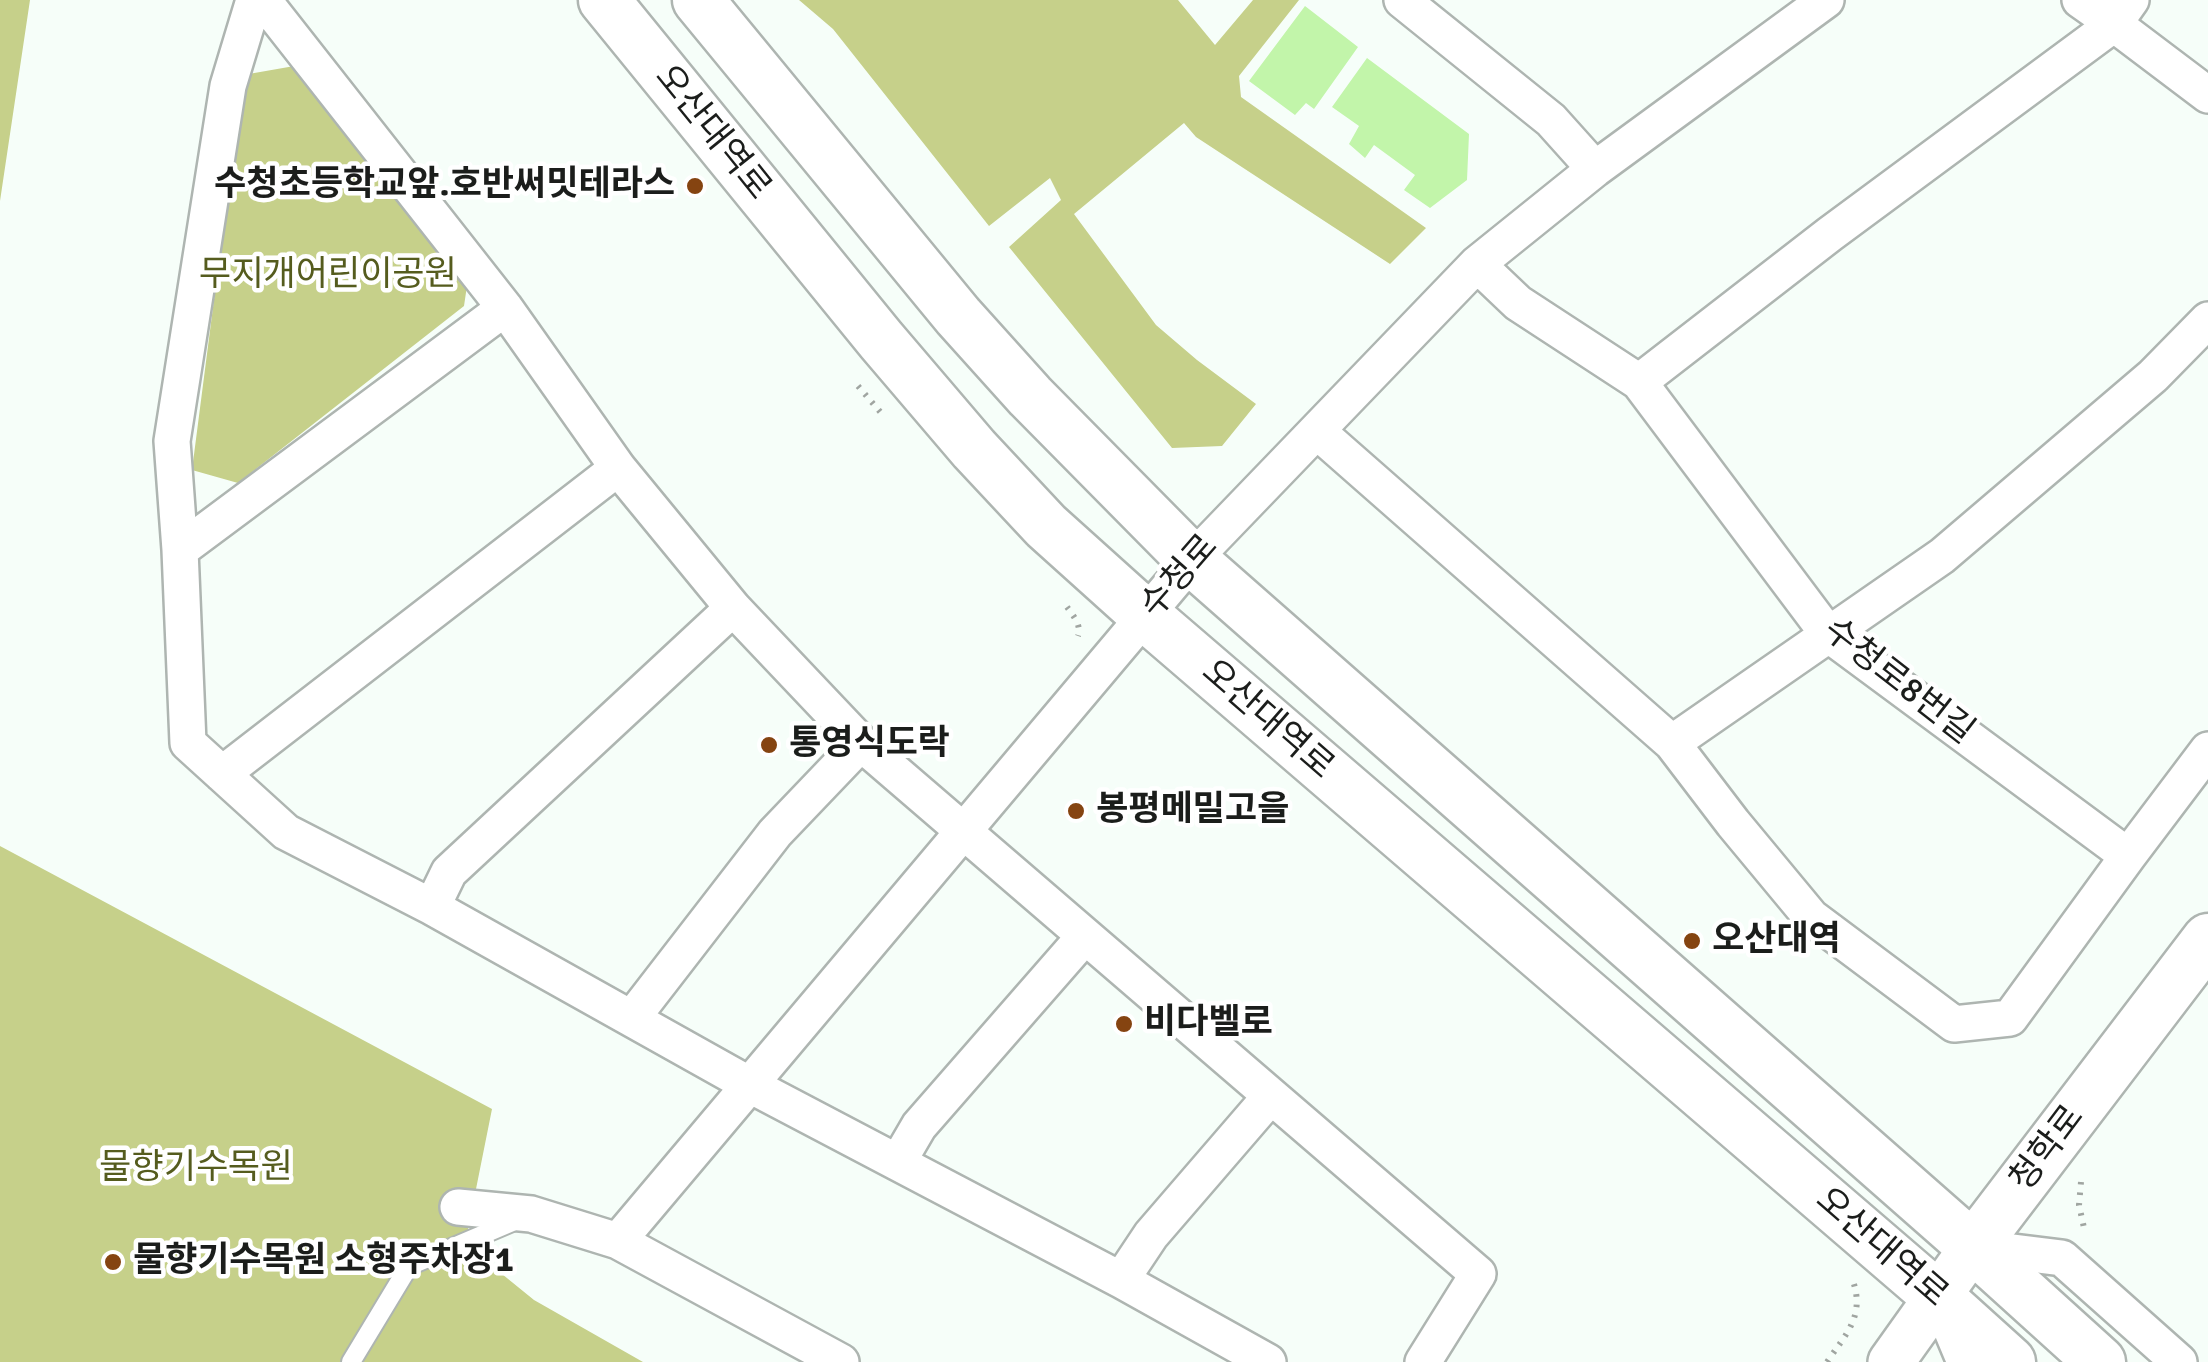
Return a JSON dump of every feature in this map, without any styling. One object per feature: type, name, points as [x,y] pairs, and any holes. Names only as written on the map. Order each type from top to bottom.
[{"type":"main road","name":"오산대역로","points":[[604,0],[881,340],[1046,526],[2010,1362]]},
{"type":"main road","name":"오산대역로","points":[[698,0],[958,316],[1030,396],[1192,560],[2100,1362]]},
{"type":"main road","name":"청학로","points":[[1974,1247],[2208,939]]},
{"type":"street","points":[[254,0],[228,86],[172,441],[188,743],[286,832],[432,907],[750,1085],[1268,1362]]},
{"type":"street","points":[[263,0],[504,308],[618,468],[733,608],[861,743],[1478,1274],[1423,1362]]},
{"type":"street","points":[[1402,0],[1551,120],[1595,169]]},
{"type":"street","name":"수청로","points":[[618,1240],[1192,560],[1477,264],[1595,169],[1826,0]]},
{"type":"street","points":[[2080,0],[2123,12],[2208,95]]},
{"type":"street","points":[[1639,382],[2123,12]]},
{"type":"street","name":"수청로8번길","points":[[1477,264],[1518,303],[1639,382],[1828,634],[2128,856]]},
{"type":"street","points":[[180,550],[504,308]]},
{"type":"street","points":[[1672,743],[1942,556],[2153,376],[2208,320]]},
{"type":"street","points":[[1318,432],[1672,743],[1811,917],[1954,1024],[2010,1018],[2208,750]]},
{"type":"street","points":[[222,774],[618,468]]},
{"type":"street","points":[[432,907],[450,872],[733,608]]},
{"type":"street","points":[[632,1018],[775,833],[861,743]]},
{"type":"street","points":[[898,1162],[918,1126],[1085,936]]},
{"type":"street","points":[[1121,1280],[1151,1235],[1270,1097]]},
{"type":"street","points":[[458,1207],[531,1214],[618,1240],[841,1362]]},
{"type":"street","points":[[1974,1247],[2062,1258],[2180,1362]]},
{"type":"street","name":"청학로","points":[[1892,1362],[1974,1247]]},
{"type":"street","points":[[1938,1297],[1965,1362]]},
{"type":"lane","points":[[351,1362],[409,1266],[531,1214]]},
{"type":"path","points":[[2086,1171],[2080,1185],[2079,1205],[2082,1224],[2092,1241]]},
{"type":"path","points":[[1831,1360],[1855,1320]]},
{"type":"green space","points":[[0,0],[30,0],[0,201]]},
{"type":"green space","points":[[799,0],[1178,0],[1215,45],[1253,0],[1299,0],[1239,76],[1241,97],[1426,228],[1390,264],[1196,137],[1184,123],[1074,214],[1156,325],[1256,404],[1222,446],[1172,448],[1009,247],[1061,200],[1050,178],[989,226],[833,29]]},
{"type":"green space","name":"무지개어린이공원","points":[[300,65],[468,279],[464,306],[238,483],[192,470],[243,75]]},
{"type":"green space","name":"물향기수목원","points":[[0,846],[492,1109],[465,1244],[534,1300],[643,1362],[0,1362]]},
{"type":"building","points":[[1305,6],[1358,47],[1314,109],[1306,103],[1295,115],[1249,81]]},
{"type":"building","points":[[1367,58],[1469,134],[1467,180],[1430,208],[1404,190],[1415,175],[1374,145],[1365,158],[1349,144],[1359,126],[1332,107]]},
{"type":"place","name":"수청초등학교앞.호반써밋테라스","points":[[695,186]]},
{"type":"place","name":"통영식도락","points":[[769,745]]},
{"type":"place","name":"봉평메밀고을","points":[[1076,811]]},
{"type":"place","name":"오산대역","points":[[1692,941]]},
{"type":"place","name":"비다벨로","points":[[1124,1024]]},
{"type":"place","name":"물향기수목원 소형주차장1","points":[[113,1262]]}]
